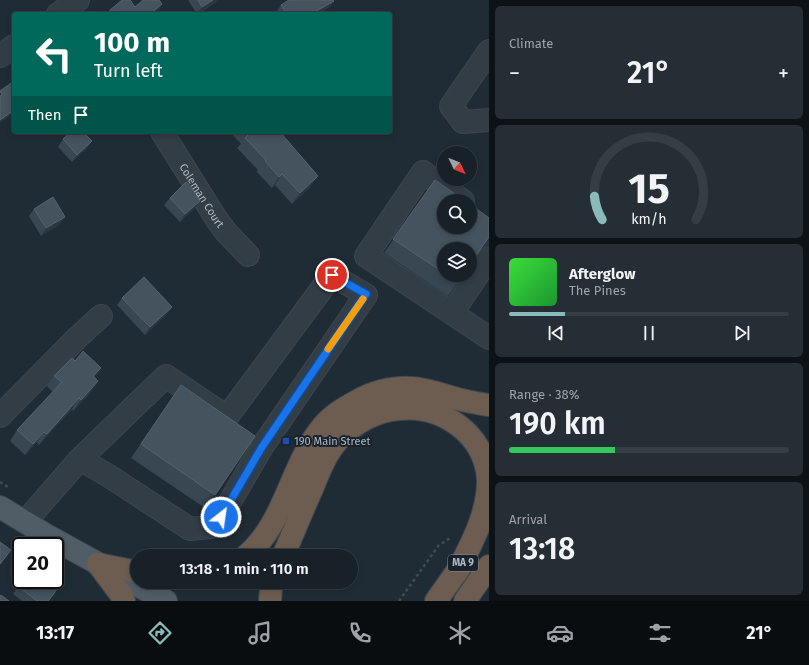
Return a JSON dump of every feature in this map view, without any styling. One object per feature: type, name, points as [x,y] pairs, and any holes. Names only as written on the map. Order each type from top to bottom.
[{"type":"highway","points":[[254,549],[270,529],[313,439],[335,414],[349,405],[379,392],[395,388],[428,390],[463,400],[481,404],[489,404]]},
{"type":"highway","points":[[286,549],[322,465],[339,439],[348,430],[371,416],[397,409],[412,409],[438,414],[450,419],[460,426],[478,446],[487,466],[488,495],[485,511],[479,528],[457,572]]},
{"type":"highway","name":"MA 9","points":[[436,601],[489,525]]},
{"type":"highway","points":[[98,564],[130,571]]},
{"type":"highway","points":[[98,564],[122,596],[124,601]]},
{"type":"highway","name":"MA 9","points":[[465,601],[489,566]]},
{"type":"highway","points":[[270,589],[270,601]]},
{"type":"main road","points":[[0,507],[98,564],[166,601]]},
{"type":"street","points":[[47,0],[70,9]]},
{"type":"street","points":[[0,56],[12,47]]},
{"type":"street","points":[[489,51],[451,106],[463,122],[489,120]]},
{"type":"street","name":"Coleman Court","points":[[163,134],[217,220],[226,232],[248,255]]},
{"type":"street","points":[[453,194],[423,172],[366,256],[489,338]]},
{"type":"street","points":[[452,313],[489,258]]},
{"type":"street","points":[[80,460],[109,476],[190,529],[210,527],[221,517],[256,438],[366,294],[332,275],[227,417]]},
{"type":"street","points":[[0,416],[77,338],[101,316]]},
{"type":"street","points":[[25,522],[80,460],[166,376],[256,438]]},
{"type":"path","points":[[399,601],[439,545],[456,534]]},
{"type":"building","points":[[122,0],[130,0],[135,7],[143,0],[159,0],[162,4],[152,12],[112,12],[110,10]]},
{"type":"building","points":[[198,0],[213,0],[202,7]]},
{"type":"building","points":[[289,0],[334,1],[315,12],[286,12],[281,5]]},
{"type":"building","points":[[12,82],[12,111],[0,120],[0,96],[2,95],[0,91]]},
{"type":"building","points":[[69,134],[85,134],[92,141],[77,155],[63,139]]},
{"type":"building","points":[[249,134],[282,134],[318,176],[300,193],[282,174],[279,177],[265,161],[266,160],[245,138]]},
{"type":"building","points":[[435,180],[437,181],[437,186],[444,186],[455,194],[437,194],[437,234],[477,234],[477,209],[489,218],[489,237],[477,254],[477,242],[437,242],[437,268],[393,239]]},
{"type":"building","points":[[186,182],[200,201],[185,214],[170,198]]},
{"type":"building","points":[[53,197],[65,217],[46,228],[34,209]]},
{"type":"building","points":[[144,277],[172,307],[150,327],[122,298]]},
{"type":"building","points":[[83,351],[101,368],[93,376],[98,381],[81,400],[79,398],[47,434],[44,432],[33,444],[17,430],[62,382],[54,376],[72,358],[75,361]]},
{"type":"building","points":[[181,385],[255,436],[215,495],[141,444]]},
{"type":"building","points":[[0,542],[11,550],[0,564]]},
{"type":"building","points":[[22,589],[57,589],[48,601],[37,601]]},
{"type":"building","points":[[1,595],[9,601],[0,601]]},
{"type":"slow traffic","points":[[328,349],[363,299]]},
{"type":"place","name":"190 Main Street","points":[[286,441]]},
{"type":"route","points":[[221,517],[262,447],[366,294],[332,275]]}]
